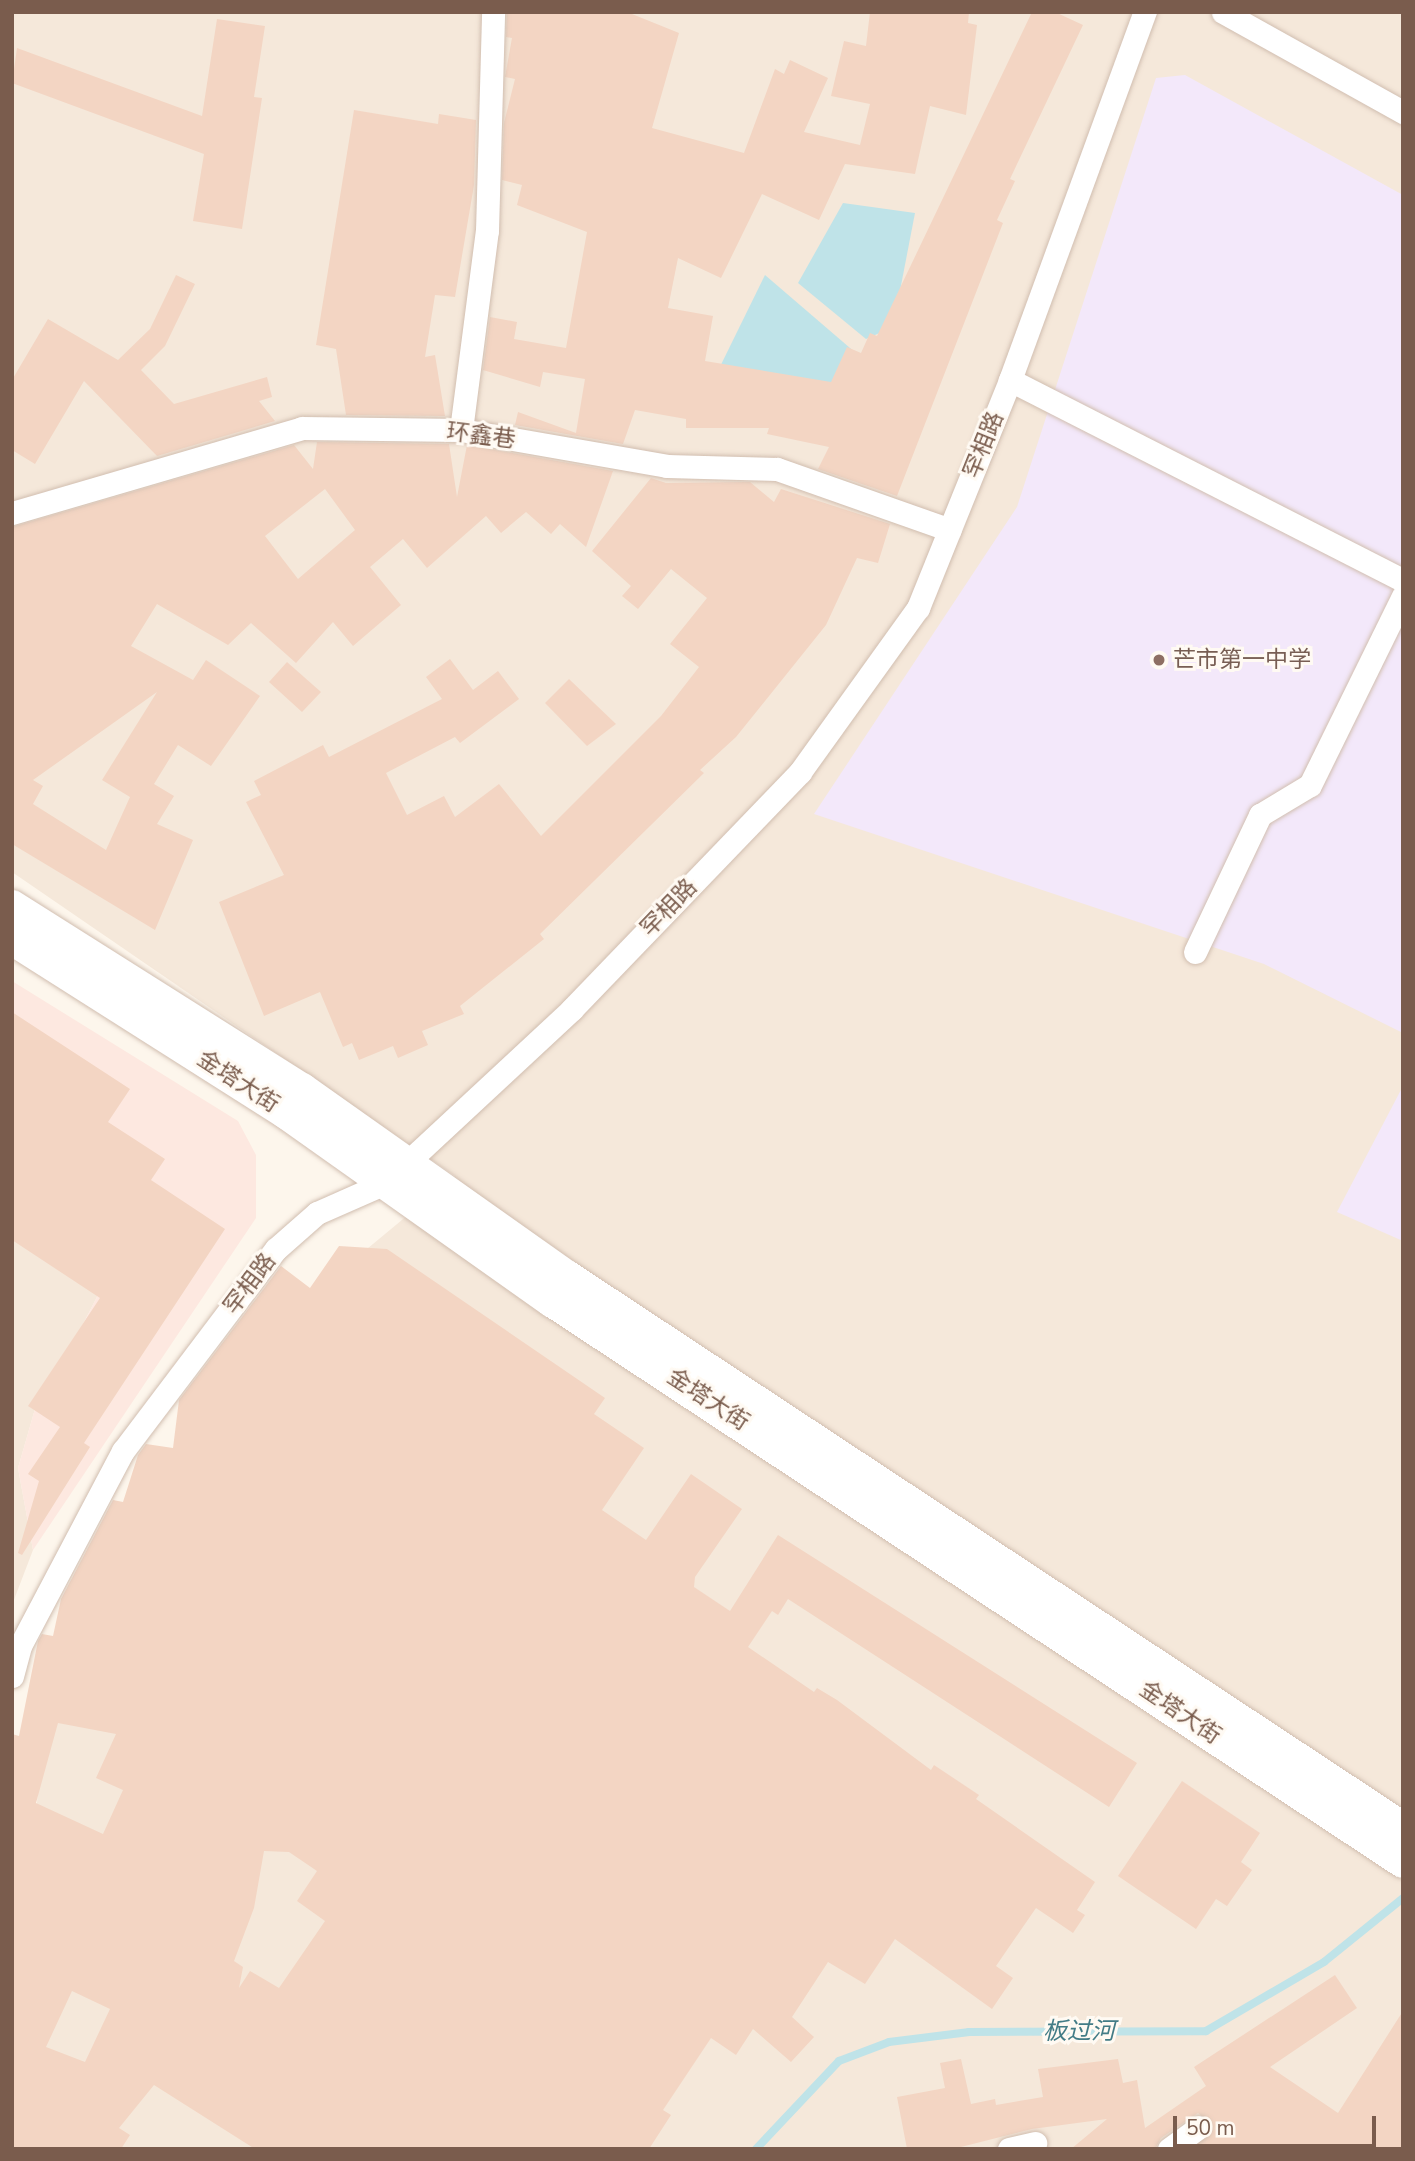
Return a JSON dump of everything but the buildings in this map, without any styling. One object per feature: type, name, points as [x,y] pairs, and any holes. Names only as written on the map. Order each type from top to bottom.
[{"type":"main road","name":"金塔大街","points":[[12,906],[302,1089],[396,1173]]},
{"type":"main road","name":"金塔大街","points":[[12,939],[568,1277],[1386,1828],[1403,1862]]},
{"type":"street","points":[[461,430],[487,231],[493,12]]},
{"type":"street","name":"罕相路","points":[[12,1676],[20,1646],[123,1451],[276,1249],[317,1213],[396,1173],[572,1009],[800,772],[918,608],[1010,380],[1145,12]]},
{"type":"street","points":[[1223,12],[1403,112]]},
{"type":"street","points":[[1010,380],[1403,580]]},
{"type":"street","name":"环鑫巷","points":[[12,513],[302,428],[461,430],[667,466],[777,469],[950,530]]},
{"type":"street","points":[[1195,951],[1260,815],[1310,785],[1403,596]]},
{"type":"street","points":[[1169,2149],[1199,2127]]},
{"type":"street","points":[[1009,2149],[1035,2143]]},
{"type":"shaded area","points":[[12,12],[1403,12],[1403,2149],[12,2149],[46,1678],[227,1365],[455,1176],[12,872]]},
{"type":"shaded area","name":"芒市第一中学","points":[[1185,75],[1403,195],[1403,1033],[1264,964],[814,814],[1017,507],[1156,78]]},
{"type":"shaded area","points":[[12,981],[238,1121],[256,1155],[256,1218],[33,1550],[18,1468],[39,1395],[65,1359],[99,1293],[12,1236]]},
{"type":"shaded area","points":[[1403,1086],[1403,1241],[1337,1212]]},
{"type":"shaded area","points":[[12,1236],[99,1293],[65,1359],[39,1395],[18,1468],[33,1550],[12,1605]]},
{"type":"water","points":[[843,203],[915,213],[893,327],[866,339],[798,283]]},
{"type":"water","points":[[765,275],[864,360],[838,394],[711,385]]},
{"type":"waterway","name":"板过河","points":[[756,2149],[839,2061],[889,2042],[969,2032],[1206,2031],[1324,1962],[1403,1898]]},
{"type":"place","name":"芒市第一中学","points":[[1159,660]]}]
